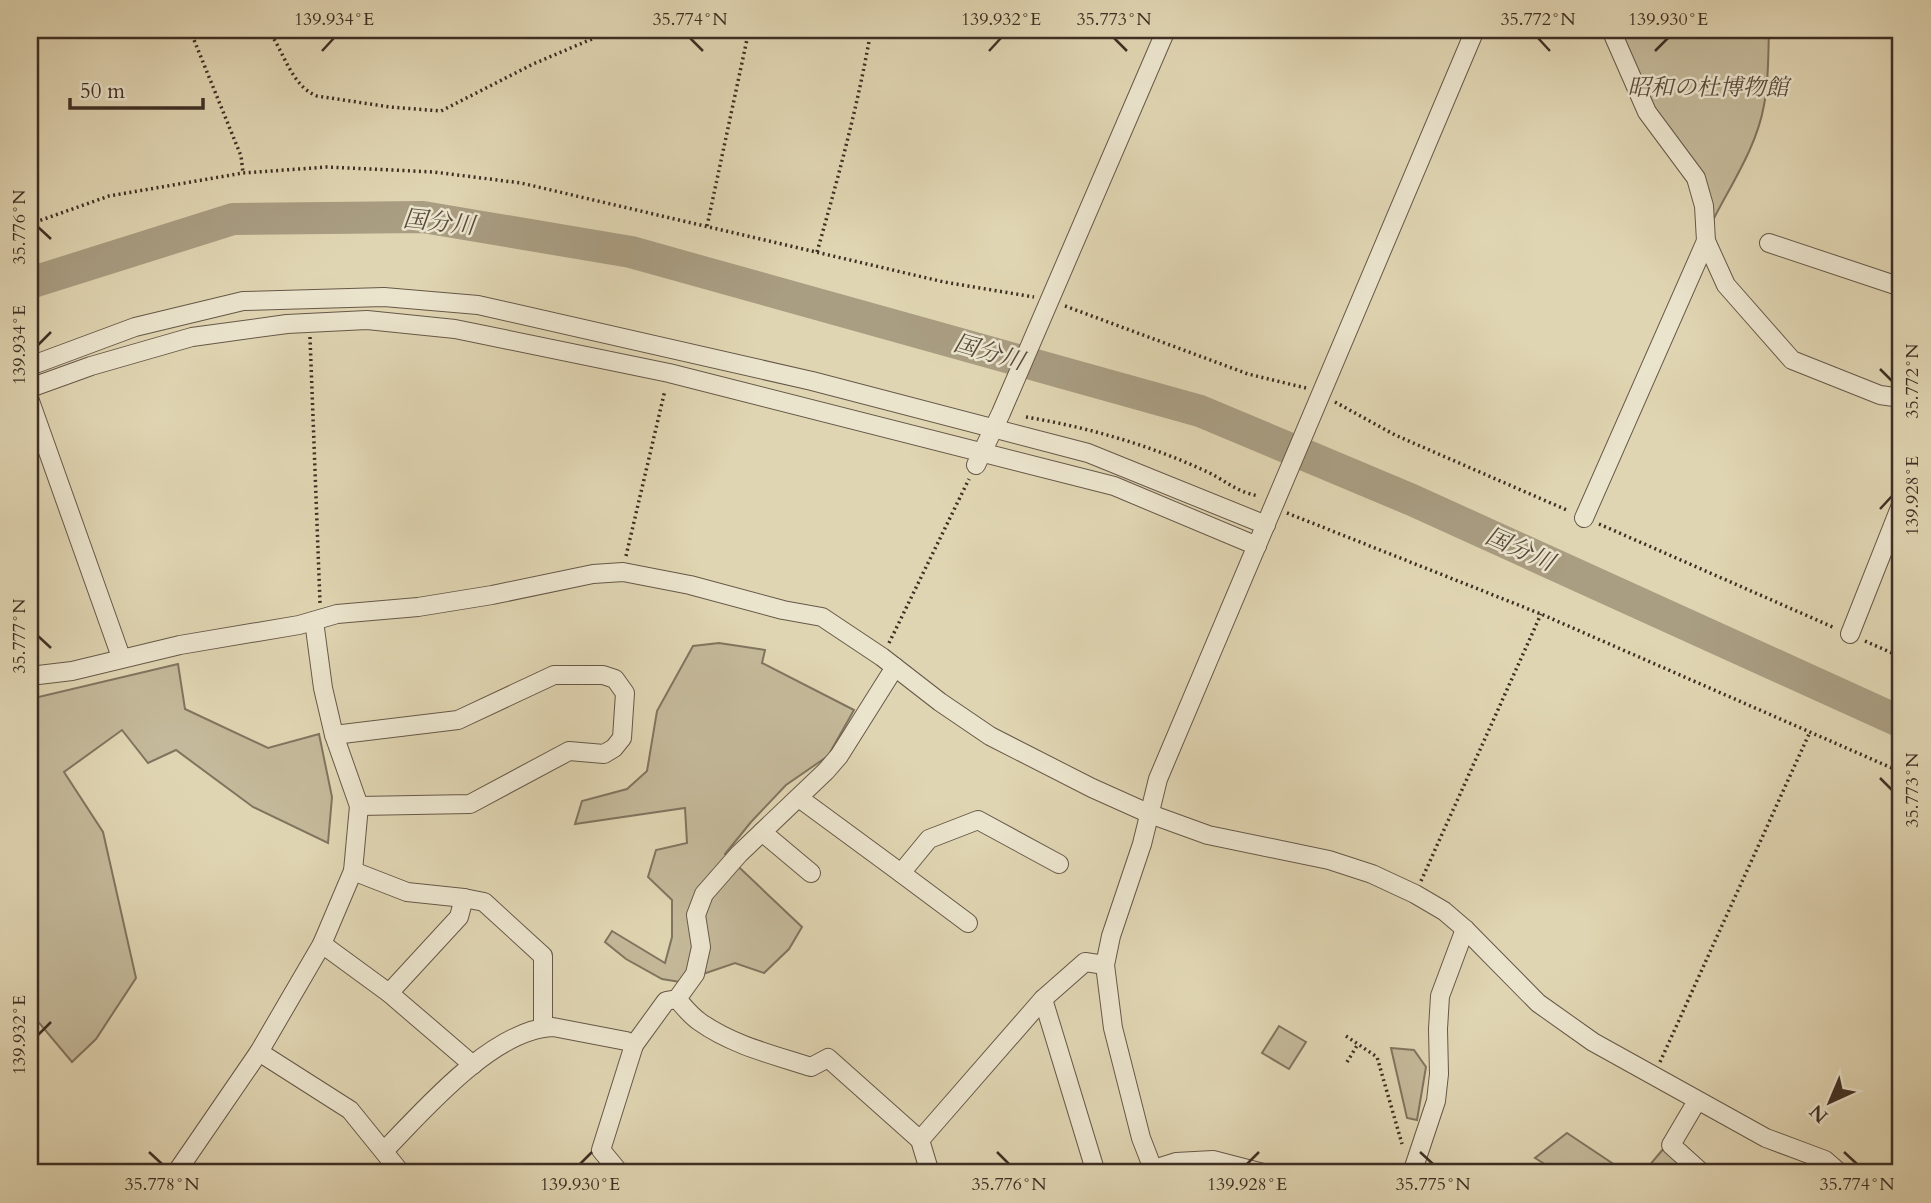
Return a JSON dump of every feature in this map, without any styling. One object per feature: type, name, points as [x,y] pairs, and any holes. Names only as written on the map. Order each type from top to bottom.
[{"type":"street","points":[[979,458],[1166,30]]},
{"type":"street","points":[[1259,1173],[1213,1160],[1190,1167],[1176,1162],[1147,1171],[1113,1028],[1105,965],[1111,936],[1150,814],[1158,779],[1266,525],[1281,501],[1320,398],[1475,30]]},
{"type":"street","points":[[1611,30],[1647,112],[1696,178],[1704,206],[1706,241],[1726,285],[1792,360],[1880,395],[1901,398]]},
{"type":"street","points":[[1584,518],[1706,241]]},
{"type":"street","points":[[1769,243],[1901,287]]},
{"type":"street","points":[[30,366],[135,327],[243,301],[384,297],[478,305],[812,381],[1088,453],[1266,525]]},
{"type":"street","points":[[30,388],[91,366],[192,337],[310,323],[367,320],[455,329],[668,373],[979,458],[1114,486],[1257,546]]},
{"type":"street","points":[[30,401],[121,657]]},
{"type":"street","points":[[1850,634],[1901,505]]},
{"type":"street","points":[[30,676],[72,671],[121,657],[245,636],[337,614],[418,607],[593,574],[623,572],[822,617],[990,736],[1092,788],[1150,814],[1208,835],[1329,860],[1372,874],[1415,894],[1444,911],[1538,1003],[1593,1042],[1766,1138],[1825,1160],[1840,1173]]},
{"type":"street","points":[[176,1173],[259,1052],[322,944],[353,872],[359,806],[334,736],[323,688],[314,621]]},
{"type":"street","points":[[620,1173],[601,1150],[634,1045],[666,1001],[677,999],[695,974],[701,947],[696,915],[704,894],[839,756],[888,662]]},
{"type":"street","points":[[334,736],[458,720],[554,675],[603,675],[615,679],[625,693],[622,738],[614,748],[604,754],[569,751],[470,804],[359,806]]},
{"type":"street","points":[[799,798],[968,923]]},
{"type":"street","points":[[901,873],[929,839],[978,820],[1059,863]]},
{"type":"street","points":[[762,832],[811,873]]},
{"type":"street","points":[[353,872],[407,892],[484,902],[543,957],[543,1027]]},
{"type":"street","points":[[389,993],[459,917],[464,898]]},
{"type":"street","points":[[1412,1173],[1436,1101],[1440,1074],[1437,1029],[1440,996],[1465,929]]},
{"type":"street","points":[[322,944],[389,993],[473,1065]]},
{"type":"street","points":[[920,1140],[1043,999],[1085,962],[1105,965]]},
{"type":"street","points":[[677,999],[697,1020],[716,1032],[774,1055],[811,1067],[828,1058],[920,1140],[930,1173]]},
{"type":"street","points":[[1043,999],[1096,1173]]},
{"type":"street","points":[[384,1151],[427,1106],[473,1065],[512,1038],[543,1027],[553,1027],[634,1045]]},
{"type":"street","points":[[259,1052],[350,1110],[401,1173]]},
{"type":"street","points":[[1697,1101],[1671,1145],[1702,1173]]},
{"type":"path","points":[[190,30],[241,156],[243,173]]},
{"type":"path","points":[[268,30],[298,81],[309,93],[378,105],[441,111],[533,64],[599,36],[624,30]]},
{"type":"path","points":[[707,226],[749,30]]},
{"type":"path","points":[[817,252],[853,122],[871,30]]},
{"type":"path","points":[[30,224],[109,196],[243,173],[327,167],[434,172],[521,183],[1047,304],[1248,374],[1303,387],[1395,435],[1901,657]]},
{"type":"path","points":[[310,323],[320,607],[314,621]]},
{"type":"path","points":[[623,572],[668,373]]},
{"type":"path","points":[[888,662],[979,458]]},
{"type":"path","points":[[1281,501],[1286,513],[1541,614],[1901,772]]},
{"type":"path","points":[[1415,894],[1541,614]]},
{"type":"path","points":[[1653,1076],[1810,732]]},
{"type":"path","points":[[1346,1036],[1377,1057],[1400,1130],[1404,1152]]},
{"type":"path","points":[[1347,1062],[1357,1044]]},
{"type":"green space","name":"昭和の杜博物館","points":[[1769,30],[1767,87],[1760,121],[1742,166],[1711,224],[1651,107],[1617,32]]},
{"type":"green space","points":[[719,643],[765,650],[762,663],[854,710],[828,756],[786,785],[725,854],[802,927],[789,949],[764,973],[735,963],[680,982],[662,979],[626,959],[605,942],[612,931],[665,963],[672,937],[672,900],[648,877],[656,850],[687,843],[685,808],[575,824],[582,801],[627,789],[647,771],[657,711],[693,646]]},
{"type":"green space","points":[[178,664],[185,709],[268,748],[319,734],[332,797],[328,843],[253,807],[176,750],[148,763],[122,730],[64,772],[103,832],[136,978],[96,1039],[72,1062],[30,1012],[30,699]]},
{"type":"green space","points":[[1279,1026],[1306,1042],[1289,1069],[1262,1053]]},
{"type":"green space","points":[[1391,1048],[1414,1050],[1426,1067],[1417,1120],[1407,1118]]},
{"type":"green space","points":[[1567,1133],[1627,1173],[1559,1173],[1535,1158]]},
{"type":"green space","points":[[1664,1148],[1695,1173],[1643,1173]]},
{"type":"waterway","name":"国分川","points":[[30,283],[233,219],[423,217],[631,252],[1200,411],[1412,500],[1901,722]]}]
